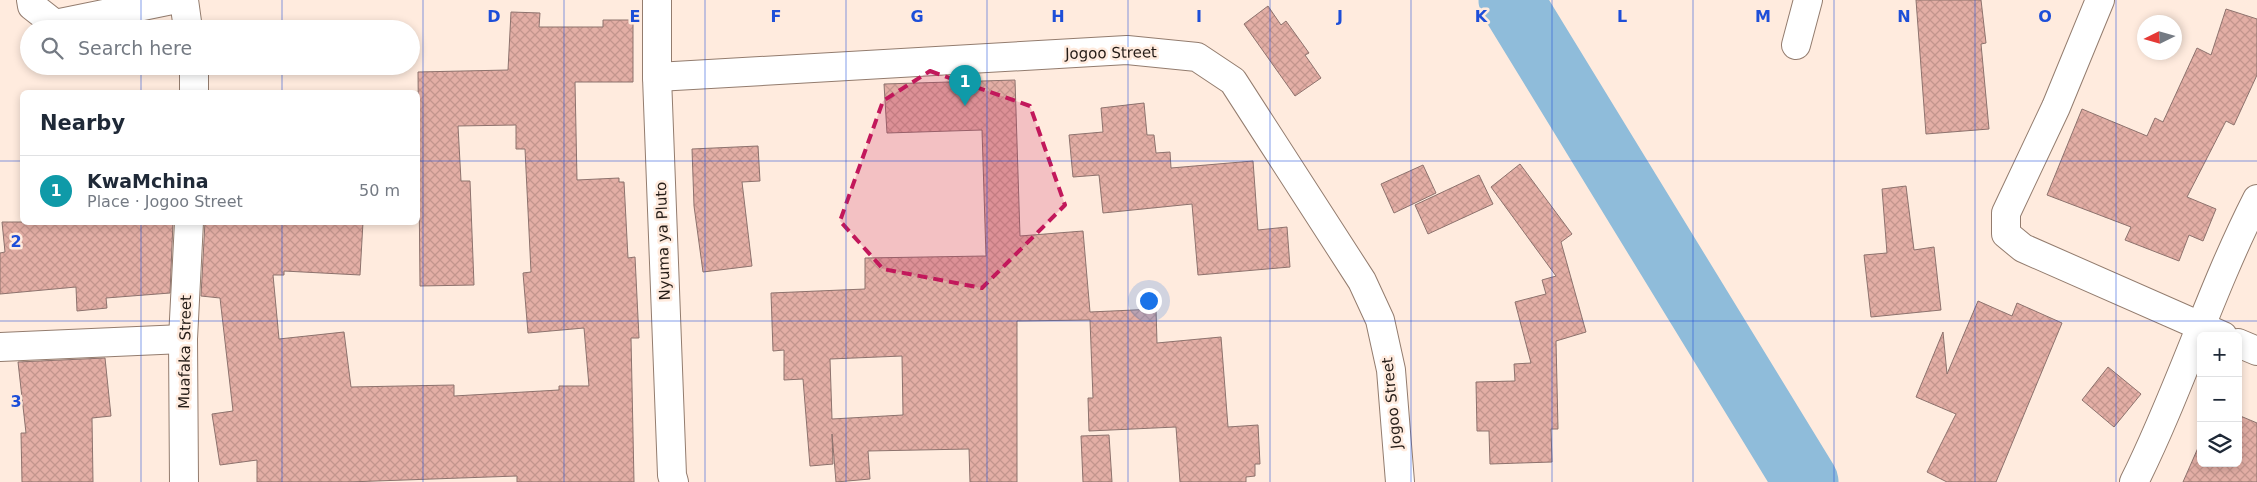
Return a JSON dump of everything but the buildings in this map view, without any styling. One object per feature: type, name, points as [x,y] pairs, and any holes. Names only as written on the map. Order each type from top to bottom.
[{"type":"street","points":[[31,0],[32,6],[50,20]]},
{"type":"street","points":[[74,20],[172,0]]},
{"type":"street","points":[[184,0],[187,20]]},
{"type":"street","name":"Nyuma ya Pluto","points":[[657,0],[657,77],[672,475],[674,482]]},
{"type":"street","points":[[1796,45],[1808,0]]},
{"type":"street","points":[[2100,0],[2056,107],[2006,214],[2006,234],[2023,248],[2212,331]]},
{"type":"street","name":"Jogoo Street","points":[[657,77],[1127,50],[1197,58],[1233,81],[1362,280],[1380,320],[1391,370],[1400,482]]},
{"type":"street","points":[[194,75],[194,90]]},
{"type":"street","points":[[2134,482],[2179,384],[2212,331],[2238,236],[2257,199]]},
{"type":"street","name":"Muafaka Street","points":[[184,482],[184,339],[189,225]]},
{"type":"street","points":[[0,347],[184,339]]},
{"type":"street","points":[[2242,345],[2257,351]]},
{"type":"highlighted area","points":[[930,71],[1030,106],[1065,205],[982,288],[883,269],[840,221],[883,101]]},
{"type":"waterway","points":[[1511,0],[1806,482]]},
{"type":"place","name":"KwaMchina","points":[[965,106]]}]
